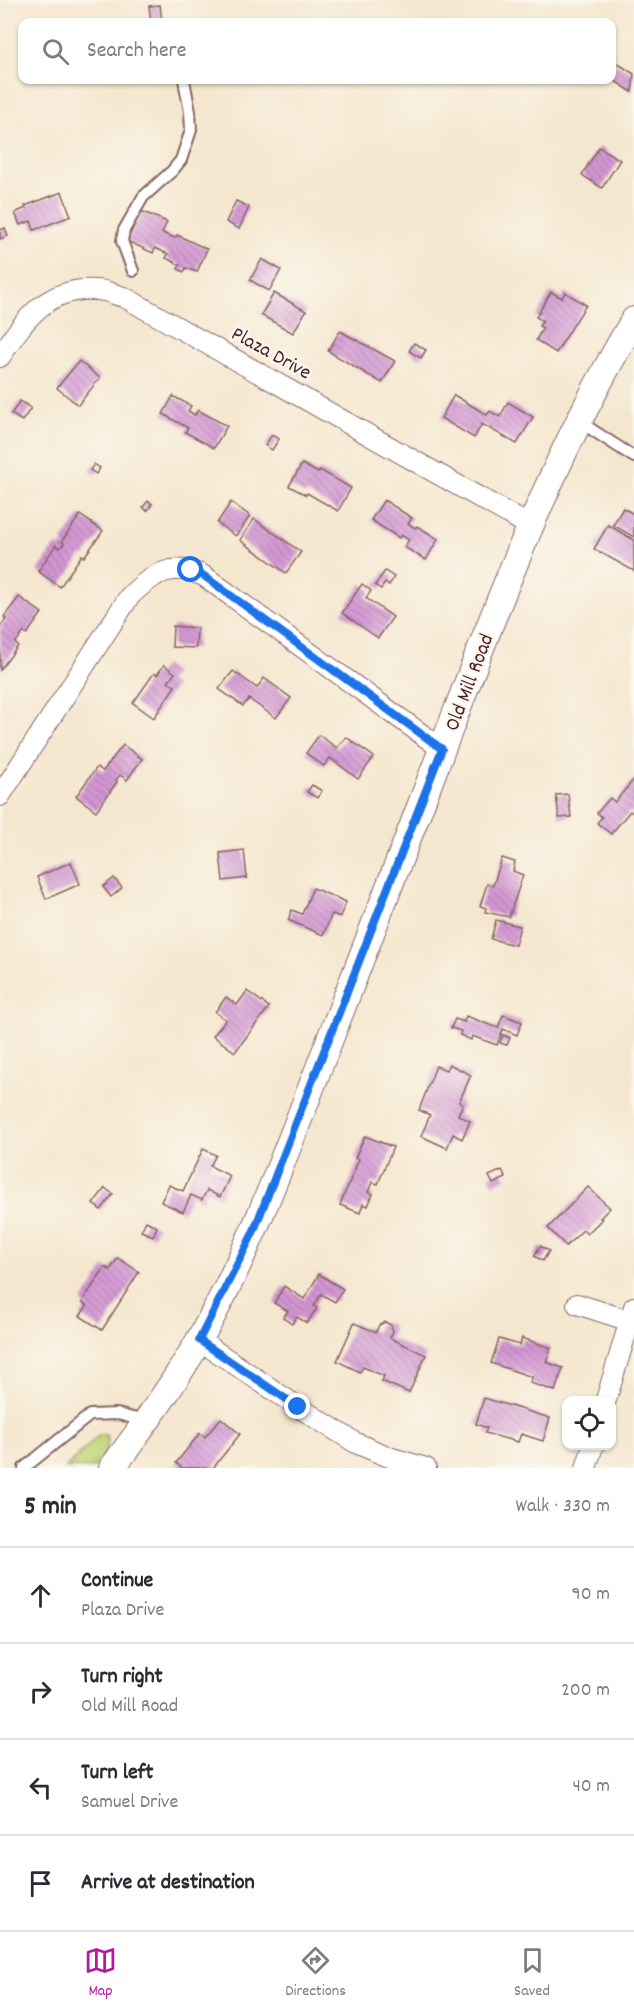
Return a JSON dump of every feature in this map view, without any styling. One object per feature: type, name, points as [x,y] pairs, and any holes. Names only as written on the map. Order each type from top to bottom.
[{"type":"street","name":"Plaza Drive","points":[[0,357],[20,326],[40,306],[57,296],[75,290],[99,290],[124,297],[530,526]]},
{"type":"street","name":"Old Mill Road","points":[[112,1468],[147,1421],[199,1340],[253,1233],[530,526],[580,422],[634,320]]},
{"type":"street","points":[[0,796],[129,597],[138,587],[158,575],[179,568],[204,576],[442,749]]},
{"type":"street","points":[[577,1304],[632,1314],[607,1396]]},
{"type":"street","points":[[199,1340],[356,1443],[389,1457],[426,1468]]},
{"type":"street","points":[[586,1468],[591,1450]]},
{"type":"lane","points":[[133,271],[122,241],[124,230],[143,196],[181,160],[191,130],[185,84]]},
{"type":"lane","points":[[580,422],[634,457]]},
{"type":"lane","points":[[24,1468],[90,1415],[117,1414],[147,1421]]},
{"type":"green space","points":[[99,1435],[106,1435],[108,1444],[95,1468],[66,1468]]},
{"type":"building","points":[[160,5],[162,18],[150,18],[149,6]]},
{"type":"building","points":[[617,63],[634,74],[632,92],[616,82]]},
{"type":"building","points":[[599,147],[620,160],[602,188],[582,175]]},
{"type":"building","points":[[62,192],[71,216],[34,230],[31,221],[20,225],[15,213],[26,208],[25,206]]},
{"type":"building","points":[[236,201],[249,207],[239,229],[226,222]]},
{"type":"building","points":[[141,211],[167,222],[162,233],[175,238],[177,235],[207,249],[197,272],[186,268],[184,272],[178,269],[180,265],[166,258],[168,254],[155,248],[153,253],[127,241]]},
{"type":"building","points":[[5,228],[8,236],[0,239],[0,230]]},
{"type":"building","points":[[262,259],[281,270],[269,291],[250,280]]},
{"type":"building","points":[[551,292],[562,298],[565,292],[586,305],[556,353],[536,340],[543,328],[539,326],[543,321],[536,317]]},
{"type":"building","points":[[274,293],[306,311],[293,333],[261,315]]},
{"type":"building","points":[[340,331],[395,361],[382,383],[328,351]]},
{"type":"building","points":[[414,343],[426,350],[421,358],[409,351]]},
{"type":"building","points":[[79,361],[100,378],[78,405],[57,388]]},
{"type":"building","points":[[454,395],[487,415],[490,411],[500,417],[508,402],[533,417],[517,444],[482,424],[474,438],[441,418]]},
{"type":"building","points":[[173,396],[191,406],[188,411],[195,415],[198,410],[227,426],[214,448],[185,432],[188,428],[163,414]]},
{"type":"building","points":[[20,401],[31,408],[22,421],[11,414]]},
{"type":"building","points":[[272,435],[279,439],[272,450],[265,445]]},
{"type":"building","points":[[94,464],[100,468],[96,474],[90,470]]},
{"type":"building","points":[[302,464],[318,473],[320,470],[351,488],[338,511],[307,493],[306,495],[289,486]]},
{"type":"building","points":[[384,500],[412,518],[408,524],[416,528],[417,526],[438,539],[426,560],[404,547],[409,540],[401,535],[399,538],[371,520]]},
{"type":"building","points":[[148,501],[152,504],[147,511],[143,507]]},
{"type":"building","points":[[231,502],[250,516],[236,536],[217,523]]},
{"type":"building","points":[[623,508],[634,514],[634,537],[613,525]]},
{"type":"building","points":[[80,515],[103,531],[84,557],[82,555],[60,587],[38,571],[56,545],[60,548],[64,543],[62,541]]},
{"type":"building","points":[[254,519],[301,552],[286,573],[240,540]]},
{"type":"building","points":[[608,525],[634,540],[634,571],[594,549]]},
{"type":"building","points":[[385,571],[394,577],[389,585],[385,583],[381,589],[375,585]]},
{"type":"building","points":[[362,584],[371,591],[366,598],[393,617],[378,638],[342,613]]},
{"type":"building","points":[[19,597],[42,613],[27,634],[24,632],[15,643],[18,646],[0,670],[0,627],[6,619],[4,617]]},
{"type":"building","points":[[173,626],[197,628],[196,648],[172,647]]},
{"type":"building","points":[[164,665],[175,673],[168,682],[175,686],[154,718],[133,703],[154,673],[157,675]]},
{"type":"building","points":[[233,671],[257,688],[264,678],[291,698],[276,718],[249,699],[243,706],[219,689]]},
{"type":"building","points":[[319,735],[337,748],[346,737],[374,757],[358,779],[330,758],[324,766],[306,753]]},
{"type":"building","points":[[123,745],[142,759],[127,780],[120,775],[96,811],[76,796],[97,767],[103,771]]},
{"type":"building","points":[[634,779],[634,814],[630,811],[611,834],[597,823],[602,817],[597,813],[610,798],[615,802]]},
{"type":"building","points":[[312,785],[322,791],[317,798],[307,792]]},
{"type":"building","points":[[568,794],[571,817],[559,818],[556,795]]},
{"type":"building","points":[[244,850],[247,878],[223,881],[220,853]]},
{"type":"building","points":[[502,858],[515,862],[513,871],[523,875],[509,917],[485,912],[486,908],[480,906],[487,884],[493,886]]},
{"type":"building","points":[[71,862],[80,884],[46,899],[37,877]]},
{"type":"building","points":[[114,878],[122,888],[111,897],[103,887]]},
{"type":"building","points":[[313,888],[346,902],[340,917],[332,914],[323,935],[288,920],[292,910],[302,914]]},
{"type":"building","points":[[496,920],[520,926],[515,945],[491,939]]},
{"type":"building","points":[[247,991],[269,1007],[235,1052],[213,1036],[226,1020],[215,1012],[226,997],[237,1005]]},
{"type":"building","points":[[503,1015],[522,1022],[517,1035],[503,1029],[497,1045],[472,1036],[471,1040],[460,1035],[461,1031],[451,1028],[455,1019],[464,1022],[466,1016],[498,1028]]},
{"type":"building","points":[[503,1035],[510,1038],[507,1045],[500,1043]]},
{"type":"building","points":[[449,1064],[471,1075],[459,1102],[463,1104],[458,1115],[470,1121],[462,1139],[453,1134],[447,1148],[421,1136],[430,1115],[419,1110],[436,1066],[446,1070]]},
{"type":"building","points":[[365,1136],[393,1147],[378,1184],[372,1182],[368,1192],[373,1194],[368,1206],[363,1204],[360,1213],[340,1205],[359,1159],[355,1158]]},
{"type":"building","points":[[203,1149],[216,1155],[210,1166],[230,1176],[220,1197],[207,1190],[202,1200],[191,1195],[183,1212],[161,1202],[169,1185],[183,1191]]},
{"type":"building","points":[[502,1170],[506,1178],[493,1184],[489,1176]]},
{"type":"building","points":[[588,1187],[610,1208],[587,1234],[583,1230],[566,1246],[548,1228]]},
{"type":"building","points":[[105,1188],[113,1194],[101,1210],[93,1204]]},
{"type":"building","points":[[146,1221],[157,1227],[153,1236],[141,1231]]},
{"type":"building","points":[[540,1246],[549,1251],[543,1261],[534,1256]]},
{"type":"building","points":[[118,1258],[139,1272],[102,1330],[80,1316],[87,1306],[82,1302],[105,1267],[110,1270]]},
{"type":"building","points":[[319,1274],[343,1289],[335,1302],[321,1294],[314,1306],[317,1308],[307,1323],[297,1317],[292,1324],[283,1318],[288,1311],[274,1303],[284,1286],[304,1299]]},
{"type":"building","points":[[385,1322],[391,1325],[393,1331],[390,1338],[426,1355],[409,1393],[382,1381],[384,1376],[363,1367],[360,1372],[337,1361],[354,1323],[376,1332],[379,1325]]},
{"type":"building","points":[[522,1338],[551,1348],[546,1362],[563,1368],[555,1391],[530,1383],[532,1377],[491,1363],[499,1339],[520,1345]]},
{"type":"building","points":[[484,1398],[550,1418],[543,1441],[521,1434],[518,1442],[485,1433],[487,1428],[476,1424]]},
{"type":"building","points":[[221,1418],[240,1434],[213,1468],[182,1468],[176,1463],[200,1433],[205,1437]]},
{"type":"route","points":[[191,570],[204,576],[442,749],[253,1233],[199,1340],[298,1407]]}]
